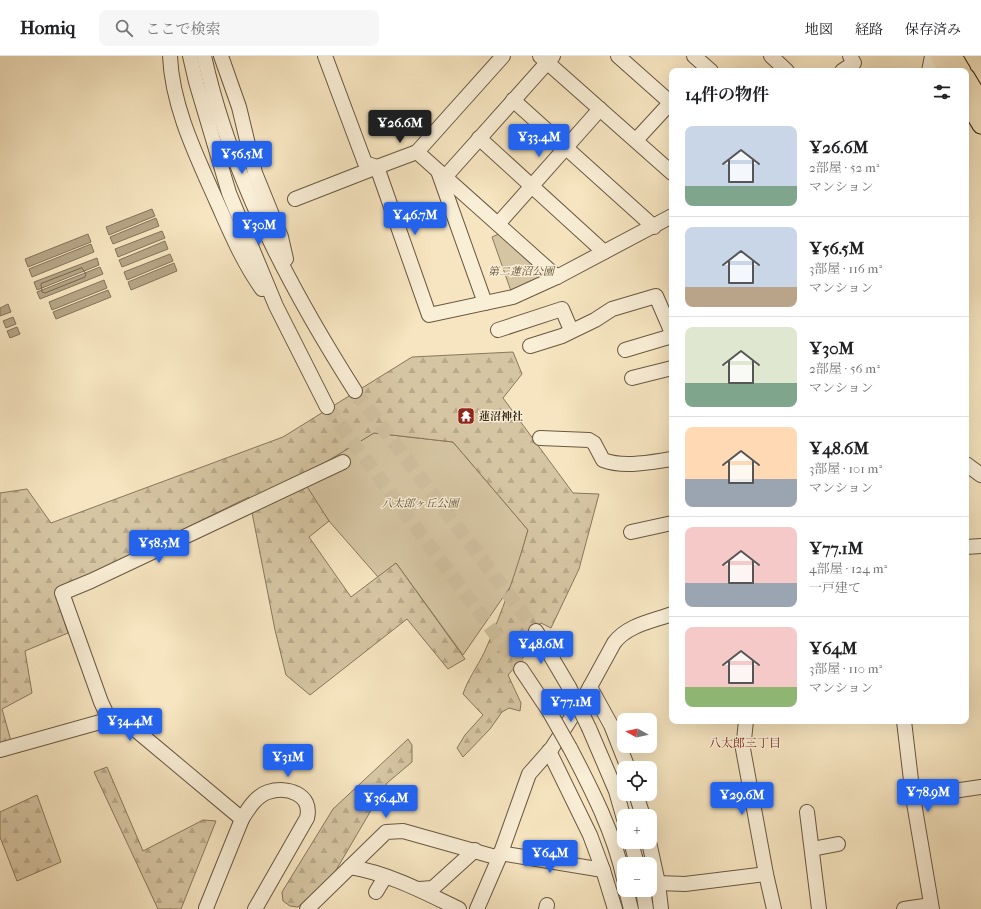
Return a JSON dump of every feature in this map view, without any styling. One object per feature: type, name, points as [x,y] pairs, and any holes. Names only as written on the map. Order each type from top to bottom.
[{"type":"main road","points":[[939,56],[946,68]]},
{"type":"main road","points":[[953,56],[960,68]]},
{"type":"main road","points":[[969,82],[981,102]]},
{"type":"main road","points":[[969,105],[981,125]]},
{"type":"street","points":[[170,56],[174,90],[181,116],[210,185],[242,259],[276,306]]},
{"type":"street","points":[[190,56],[203,81],[246,190],[292,285],[355,391]]},
{"type":"street","points":[[204,56],[203,81],[229,193],[276,306],[328,407]]},
{"type":"street","points":[[222,56],[239,108],[255,173],[280,237],[292,285]]},
{"type":"street","points":[[325,56],[365,163],[377,167]]},
{"type":"street","points":[[295,200],[417,152],[503,56]]},
{"type":"street","points":[[618,56],[669,101]]},
{"type":"street","points":[[771,56],[784,68]]},
{"type":"street","points":[[846,68],[854,63],[850,56]]},
{"type":"street","points":[[930,68],[932,56]]},
{"type":"street","points":[[441,173],[479,138],[513,100],[547,58],[600,109],[669,170]]},
{"type":"street","points":[[513,100],[654,227]]},
{"type":"street","points":[[636,140],[669,105]]},
{"type":"street","points":[[498,224],[600,109]]},
{"type":"street","points":[[479,138],[604,252]]},
{"type":"street","points":[[417,152],[557,277]]},
{"type":"street","points":[[377,167],[429,315],[513,297],[557,277],[669,218]]},
{"type":"street","points":[[441,173],[485,303]]},
{"type":"street","points":[[530,346],[562,336],[571,330],[595,320],[612,309],[656,296],[669,327]]},
{"type":"street","points":[[498,330],[562,309],[571,330]]},
{"type":"street","points":[[625,350],[669,335]]},
{"type":"street","points":[[632,378],[669,369]]},
{"type":"street","points":[[540,438],[589,440],[594,443],[603,460],[611,463],[643,463],[669,459]]},
{"type":"street","points":[[109,719],[101,702],[62,593],[91,582],[343,462]]},
{"type":"street","points":[[969,466],[981,475]]},
{"type":"street","points":[[631,532],[669,524]]},
{"type":"street","points":[[969,547],[981,546]]},
{"type":"street","points":[[477,909],[500,856],[529,774],[550,751],[590,687],[620,634],[669,615]]},
{"type":"street","points":[[536,631],[569,687],[589,728],[616,791],[621,809]]},
{"type":"street","points":[[521,669],[549,711],[590,786],[613,841],[618,857]]},
{"type":"street","points":[[590,687],[611,724],[625,761]]},
{"type":"street","points":[[0,750],[118,716],[125,720],[242,819]]},
{"type":"street","points":[[746,724],[743,748],[766,874],[774,909]]},
{"type":"street","points":[[904,724],[913,797],[932,907],[904,909]]},
{"type":"street","points":[[550,751],[579,809],[603,870],[615,909]]},
{"type":"street","points":[[913,797],[981,787]]},
{"type":"street","points":[[206,908],[242,819],[255,801],[266,792],[277,790],[292,793],[306,800],[308,805],[307,818],[255,909]]},
{"type":"street","points":[[807,812],[819,909]]},
{"type":"street","points":[[307,909],[386,832],[403,831],[500,856],[603,870]]},
{"type":"street","points":[[812,849],[838,844]]},
{"type":"street","points":[[651,849],[658,883],[661,909]]},
{"type":"street","points":[[419,889],[433,888],[475,850]]},
{"type":"street","points":[[350,867],[367,870],[419,889],[459,909]]},
{"type":"street","points":[[658,883],[685,884],[766,874]]},
{"type":"street","points":[[376,892],[385,877]]},
{"type":"street","points":[[628,897],[631,909]]},
{"type":"street","points":[[644,897],[646,909]]},
{"type":"green space","name":"第二蓮沼公園","points":[[501,233],[545,273],[545,277],[511,291],[492,237]]},
{"type":"green space","points":[[513,352],[522,374],[503,398],[573,493],[599,494],[579,569],[551,628],[541,623],[522,636],[532,647],[508,675],[521,703],[520,711],[509,708],[502,712],[490,729],[463,757],[457,748],[465,735],[483,715],[463,694],[484,653],[503,608],[528,530],[453,442],[374,433],[301,477],[329,521],[309,537],[351,597],[396,563],[465,659],[448,669],[407,619],[310,695],[286,675],[275,630],[249,497],[55,592],[68,633],[25,651],[32,693],[2,709],[11,741],[0,745],[0,493],[27,489],[51,523],[283,437],[412,357]]},
{"type":"green space","name":"八太郎ヶ丘公園","points":[[374,433],[453,442],[528,530],[513,583],[463,655],[396,563],[378,577],[329,521],[300,477]]},
{"type":"green space","points":[[408,739],[412,745],[412,762],[387,783],[332,877],[298,907],[290,906],[283,901],[282,892],[333,809]]},
{"type":"green space","points":[[107,767],[143,851],[203,820],[216,821],[181,909],[158,909],[94,772]]},
{"type":"green space","points":[[37,795],[61,862],[17,881],[0,837],[0,812]]},
{"type":"water","points":[[152,209],[155,216],[109,235],[106,227]]},
{"type":"water","points":[[156,218],[159,226],[113,244],[110,237]]},
{"type":"water","points":[[162,231],[165,238],[118,257],[115,249]]},
{"type":"water","points":[[88,234],[91,242],[28,267],[25,259]]},
{"type":"water","points":[[165,241],[168,249],[122,267],[119,260]]},
{"type":"water","points":[[91,244],[94,252],[32,277],[29,269]]},
{"type":"water","points":[[170,254],[173,261],[127,280],[124,272]]},
{"type":"water","points":[[97,258],[99,265],[37,290],[34,282]]},
{"type":"water","points":[[174,263],[177,271],[131,290],[128,282]]},
{"type":"water","points":[[100,267],[103,274],[40,299],[37,292]]},
{"type":"water","points":[[104,280],[107,288],[52,310],[49,302]]},
{"type":"water","points":[[108,290],[111,297],[56,319],[53,312]]},
{"type":"water","points":[[8,304],[11,312],[0,316],[0,308]]},
{"type":"water","points":[[13,317],[16,324],[6,328],[3,321]]},
{"type":"water","points":[[17,327],[20,334],[10,338],[7,331]]},
{"type":"tunnel","points":[[355,391],[536,631]]},
{"type":"tunnel","points":[[327,407],[521,669]]},
{"type":"place","name":"蓮沼神社","points":[[466,416]]},
{"type":"district","name":"八太郎三丁目","points":[[745,743]]}]
